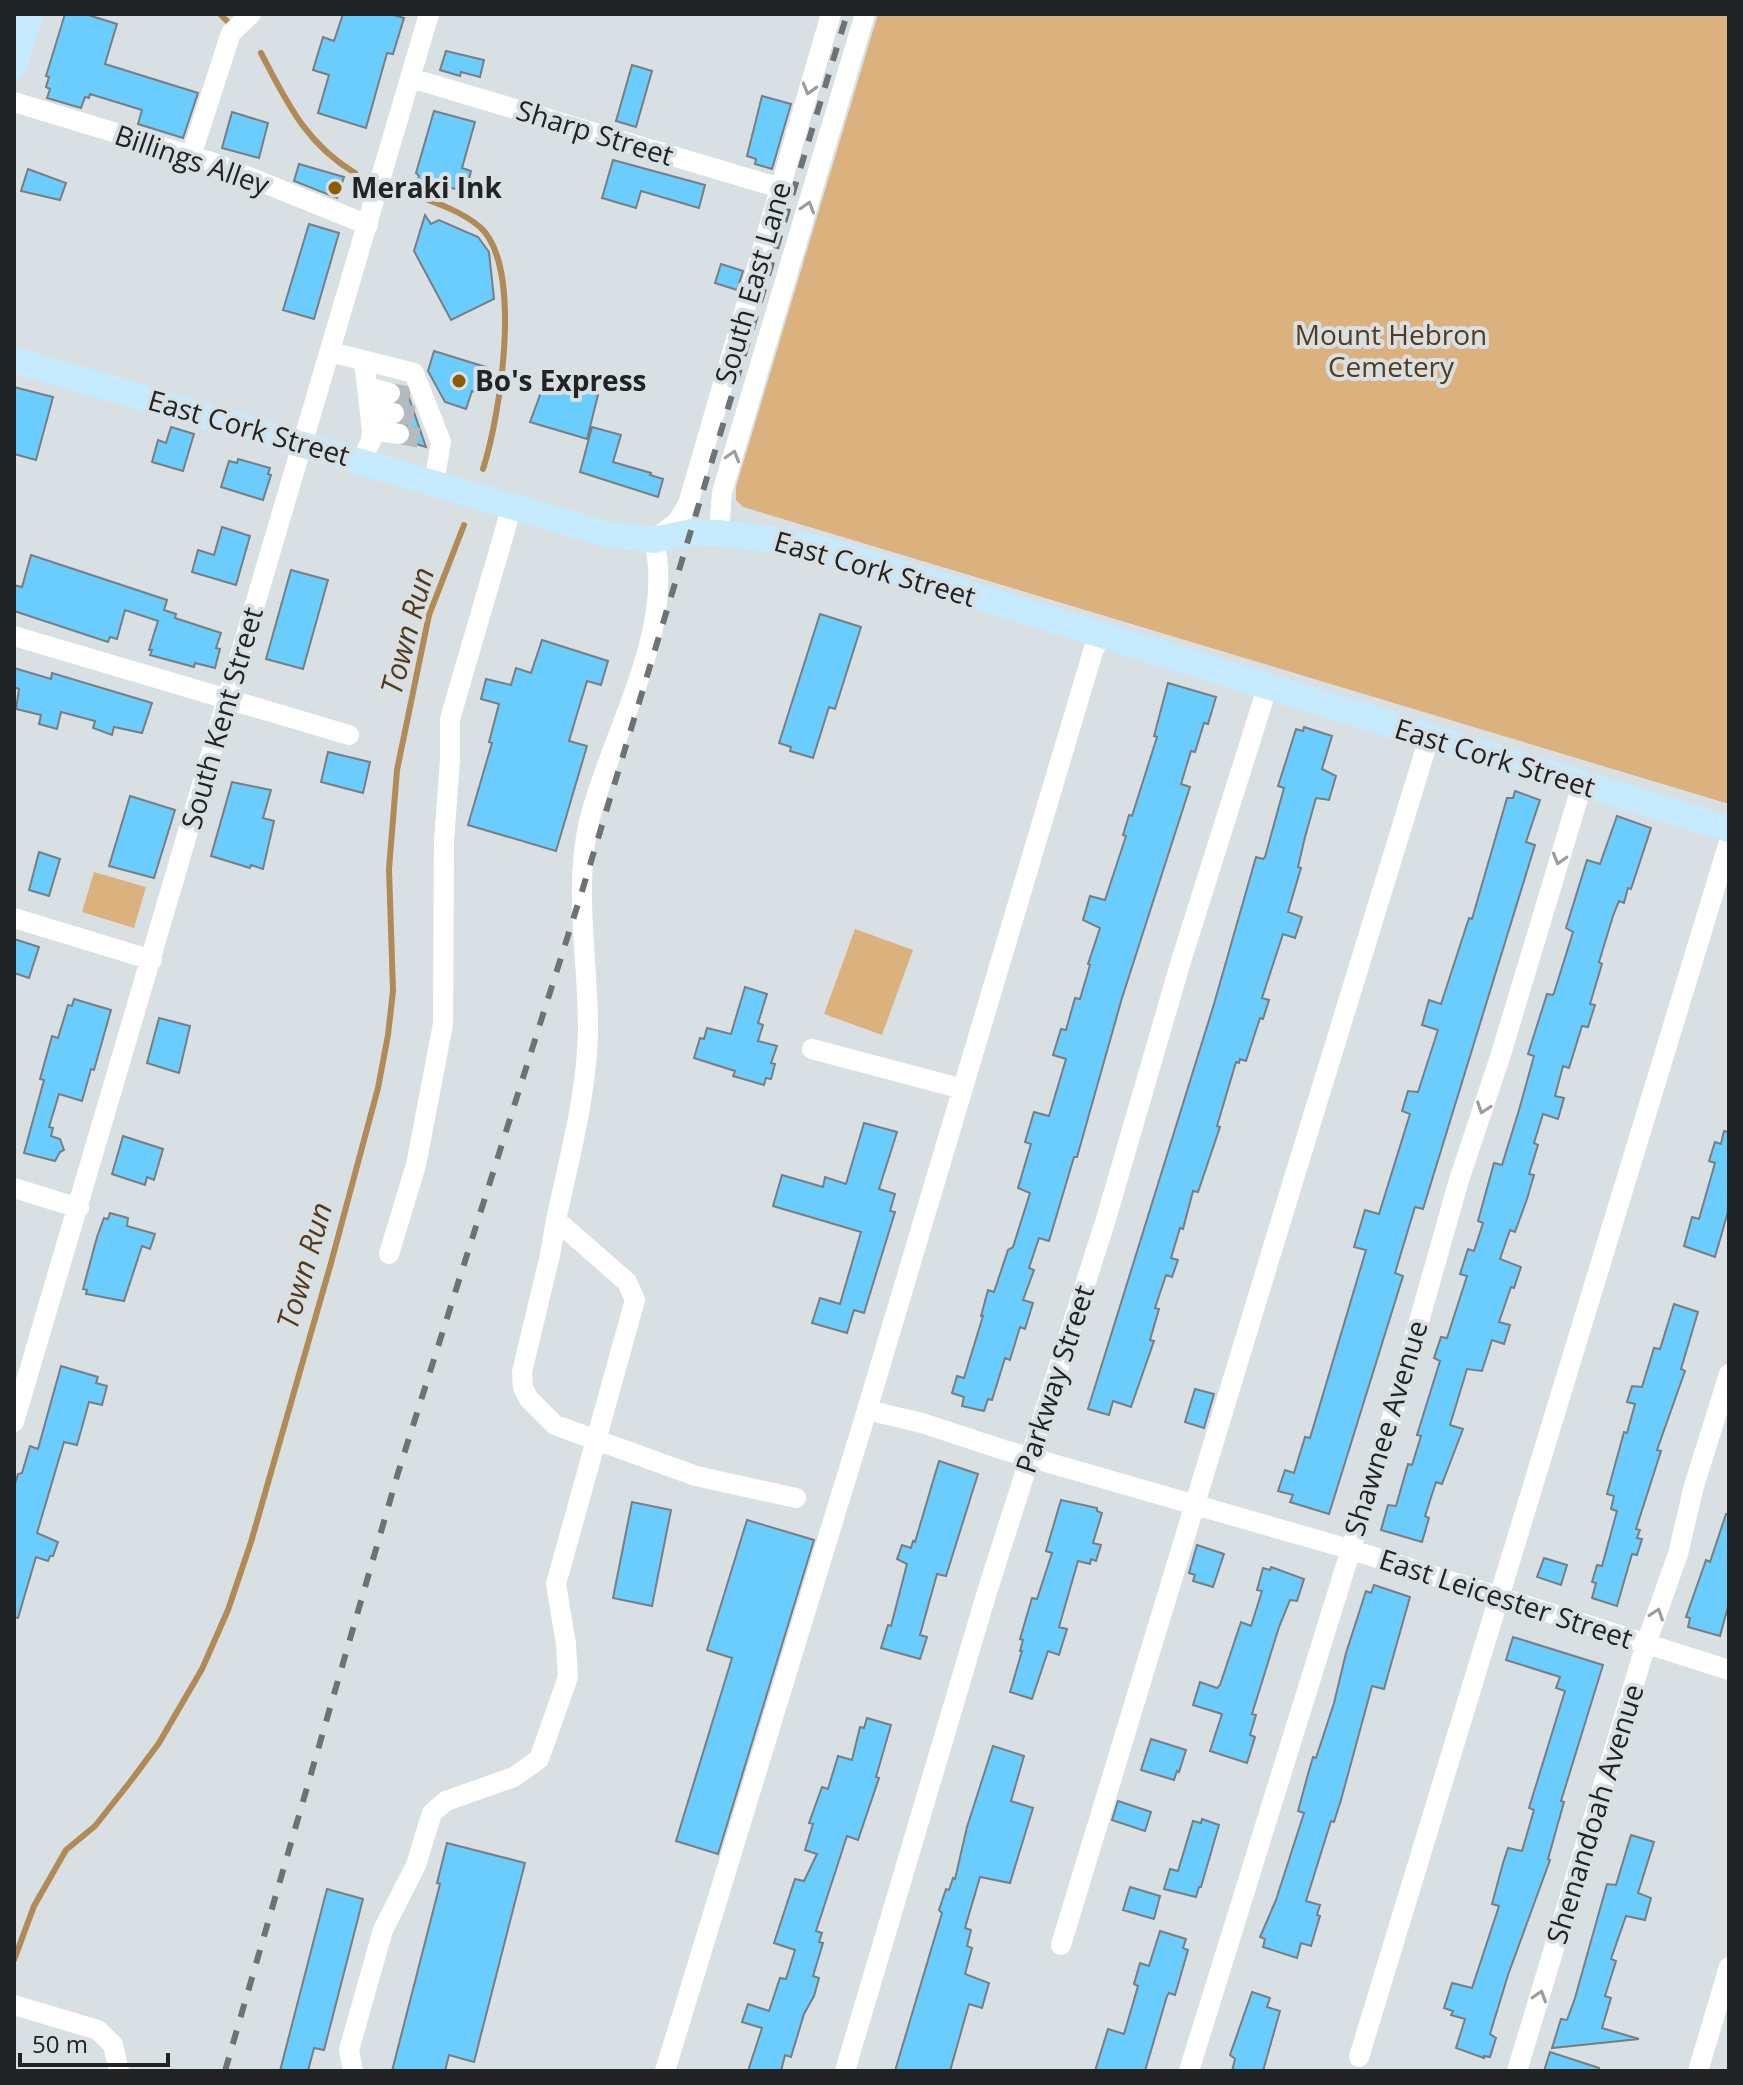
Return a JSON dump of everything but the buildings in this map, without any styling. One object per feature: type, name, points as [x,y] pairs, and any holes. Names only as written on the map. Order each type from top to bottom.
[{"type":"main road","points":[[14,66],[30,14]]},
{"type":"main road","name":"East Cork Street","points":[[14,360],[606,534],[654,540],[692,532],[719,533],[787,541],[843,555],[1729,829]]},
{"type":"street","points":[[191,156],[231,33],[251,14]]},
{"type":"street","name":"South Kent Street","points":[[14,1422],[429,14]]},
{"type":"street","name":"South East Lane","points":[[654,540],[678,521],[688,504],[831,14]]},
{"type":"street","name":"South East Lane","points":[[719,533],[722,492],[865,14]]},
{"type":"street","name":"Sharp Street","points":[[411,78],[780,188]]},
{"type":"street","name":"Billings Alley","points":[[14,102],[191,156],[368,225]]},
{"type":"street","points":[[330,352],[414,373],[433,440],[434,483]]},
{"type":"street","points":[[361,461],[371,441],[364,361]]},
{"type":"street","points":[[367,387],[392,403],[371,420]]},
{"type":"street","points":[[371,420],[399,434]]},
{"type":"street","points":[[389,1254],[416,1165],[443,1024],[444,822],[450,719],[512,506]]},
{"type":"street","points":[[654,540],[659,559],[654,625],[617,744],[600,782],[582,863],[588,1032],[585,1086],[540,1302],[522,1372],[523,1388],[529,1399],[555,1425],[594,1441],[696,1476],[796,1498]]},
{"type":"street","points":[[14,636],[349,735]]},
{"type":"street","points":[[665,2071],[867,1410],[1094,648],[1103,637]]},
{"type":"street","name":"Parkway Street","points":[[845,2071],[1029,1457],[1106,1219],[1185,947],[1267,688]]},
{"type":"street","points":[[1061,1945],[1429,738]]},
{"type":"street","name":"Shawnee Avenue","points":[[1189,2071],[1392,1417],[1459,1180],[1501,1054],[1582,785]]},
{"type":"street","points":[[1359,2057],[1729,842]]},
{"type":"street","points":[[14,918],[152,960]]},
{"type":"street","points":[[812,1049],[963,1089]]},
{"type":"street","points":[[14,1188],[79,1208]]},
{"type":"street","points":[[353,2071],[349,2050],[383,1930],[416,1865],[432,1813],[446,1801],[514,1777],[539,1759],[568,1677],[556,1584],[635,1300],[627,1282],[556,1220]]},
{"type":"street","name":"Shenandoah Avenue","points":[[1517,2071],[1646,1644],[1678,1554],[1694,1486],[1729,1374]]},
{"type":"street","name":"East Leicester Street","points":[[867,1410],[922,1423],[1349,1549],[1729,1670]]},
{"type":"street","points":[[1698,2071],[1729,1967]]},
{"type":"street","points":[[14,2005],[98,2030],[113,2045],[119,2071]]},
{"type":"green space","name":"Mount Hebron Cemetery","points":[[878,14],[1729,14],[1729,804],[743,507],[736,500],[736,487]]},
{"type":"green space","points":[[94,872],[146,887],[134,928],[82,912]]},
{"type":"green space","points":[[855,929],[913,950],[882,1035],[824,1014]]},
{"type":"waterway","name":"Town Run","points":[[220,14],[229,23]]},
{"type":"waterway","name":"Town Run","points":[[261,53],[289,105],[310,135],[355,173]]},
{"type":"waterway","name":"Town Run","points":[[403,191],[453,210],[480,227],[493,247],[501,274],[505,307],[501,380],[483,469]]},
{"type":"waterway","name":"Town Run","points":[[14,1960],[34,1906],[66,1850],[95,1826],[130,1782],[159,1743],[202,1669],[228,1610],[251,1542],[378,1088],[393,991],[389,869],[397,770],[429,615],[464,525]]},
{"type":"tunnel","points":[[390,393],[417,398]]},
{"type":"tunnel","points":[[394,413],[421,417]]},
{"type":"tunnel","points":[[399,434],[425,439]]},
{"type":"railway","points":[[225,2071],[398,1473],[583,888],[847,14]]},
{"type":"place","name":"Meraki Ink","points":[[335,188]]},
{"type":"place","name":"Bo's Express","points":[[459,381]]}]
